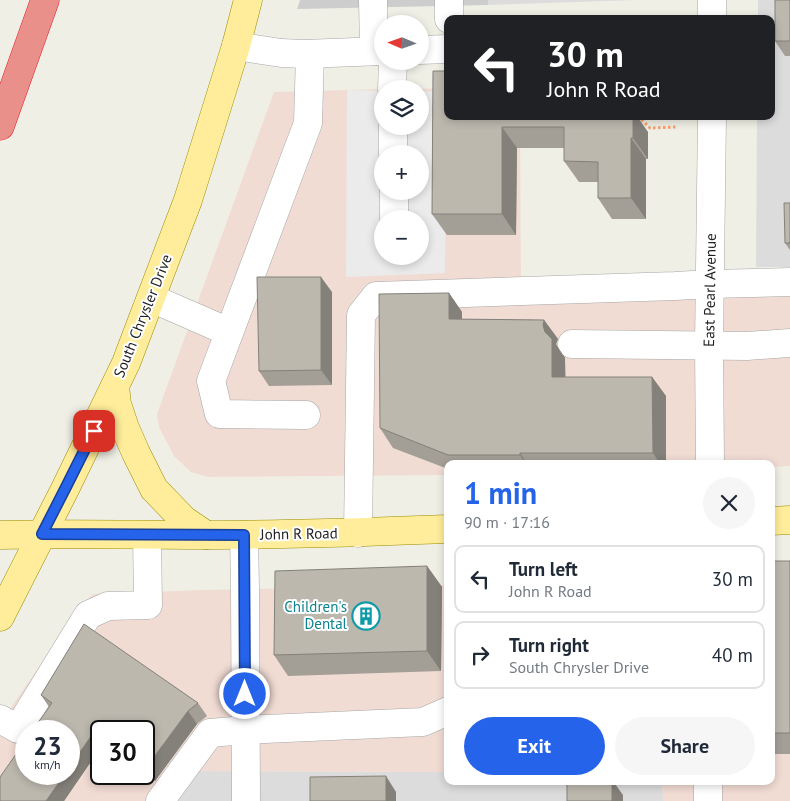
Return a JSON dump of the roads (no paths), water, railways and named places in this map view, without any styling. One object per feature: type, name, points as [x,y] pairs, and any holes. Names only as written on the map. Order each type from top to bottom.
[{"type":"highway","points":[[0,126],[46,0]]},
{"type":"main road","name":"South Chrysler Drive","points":[[0,617],[126,363],[188,200],[236,46],[248,0]]},
{"type":"main road","points":[[115,386],[117,404],[125,428],[154,489],[184,520],[206,535]]},
{"type":"main road","points":[[775,521],[790,520]]},
{"type":"main road","name":"John R Road","points":[[0,535],[244,535],[444,529]]},
{"type":"street","points":[[373,0],[376,15]]},
{"type":"street","points":[[449,0],[449,15]]},
{"type":"street","points":[[712,0],[712,15]]},
{"type":"street","points":[[236,46],[281,53],[374,55]]},
{"type":"street","points":[[429,50],[444,49]]},
{"type":"street","points":[[306,415],[219,414],[211,381],[308,123],[310,54]]},
{"type":"street","name":"East Pearl Avenue","points":[[710,460],[709,345],[712,120]]},
{"type":"street","points":[[358,533],[361,315],[376,296],[790,282]]},
{"type":"street","points":[[151,298],[229,332]]},
{"type":"street","points":[[572,344],[747,346],[790,343]]},
{"type":"street","points":[[0,720],[18,730],[88,615],[108,606],[148,604],[147,535]]},
{"type":"street","points":[[244,535],[246,801]]},
{"type":"street","points":[[160,801],[210,733],[423,722],[444,713]]},
{"type":"street","points":[[708,785],[708,801]]},
{"type":"place","name":"Children's Dental","points":[[366,616]]}]
